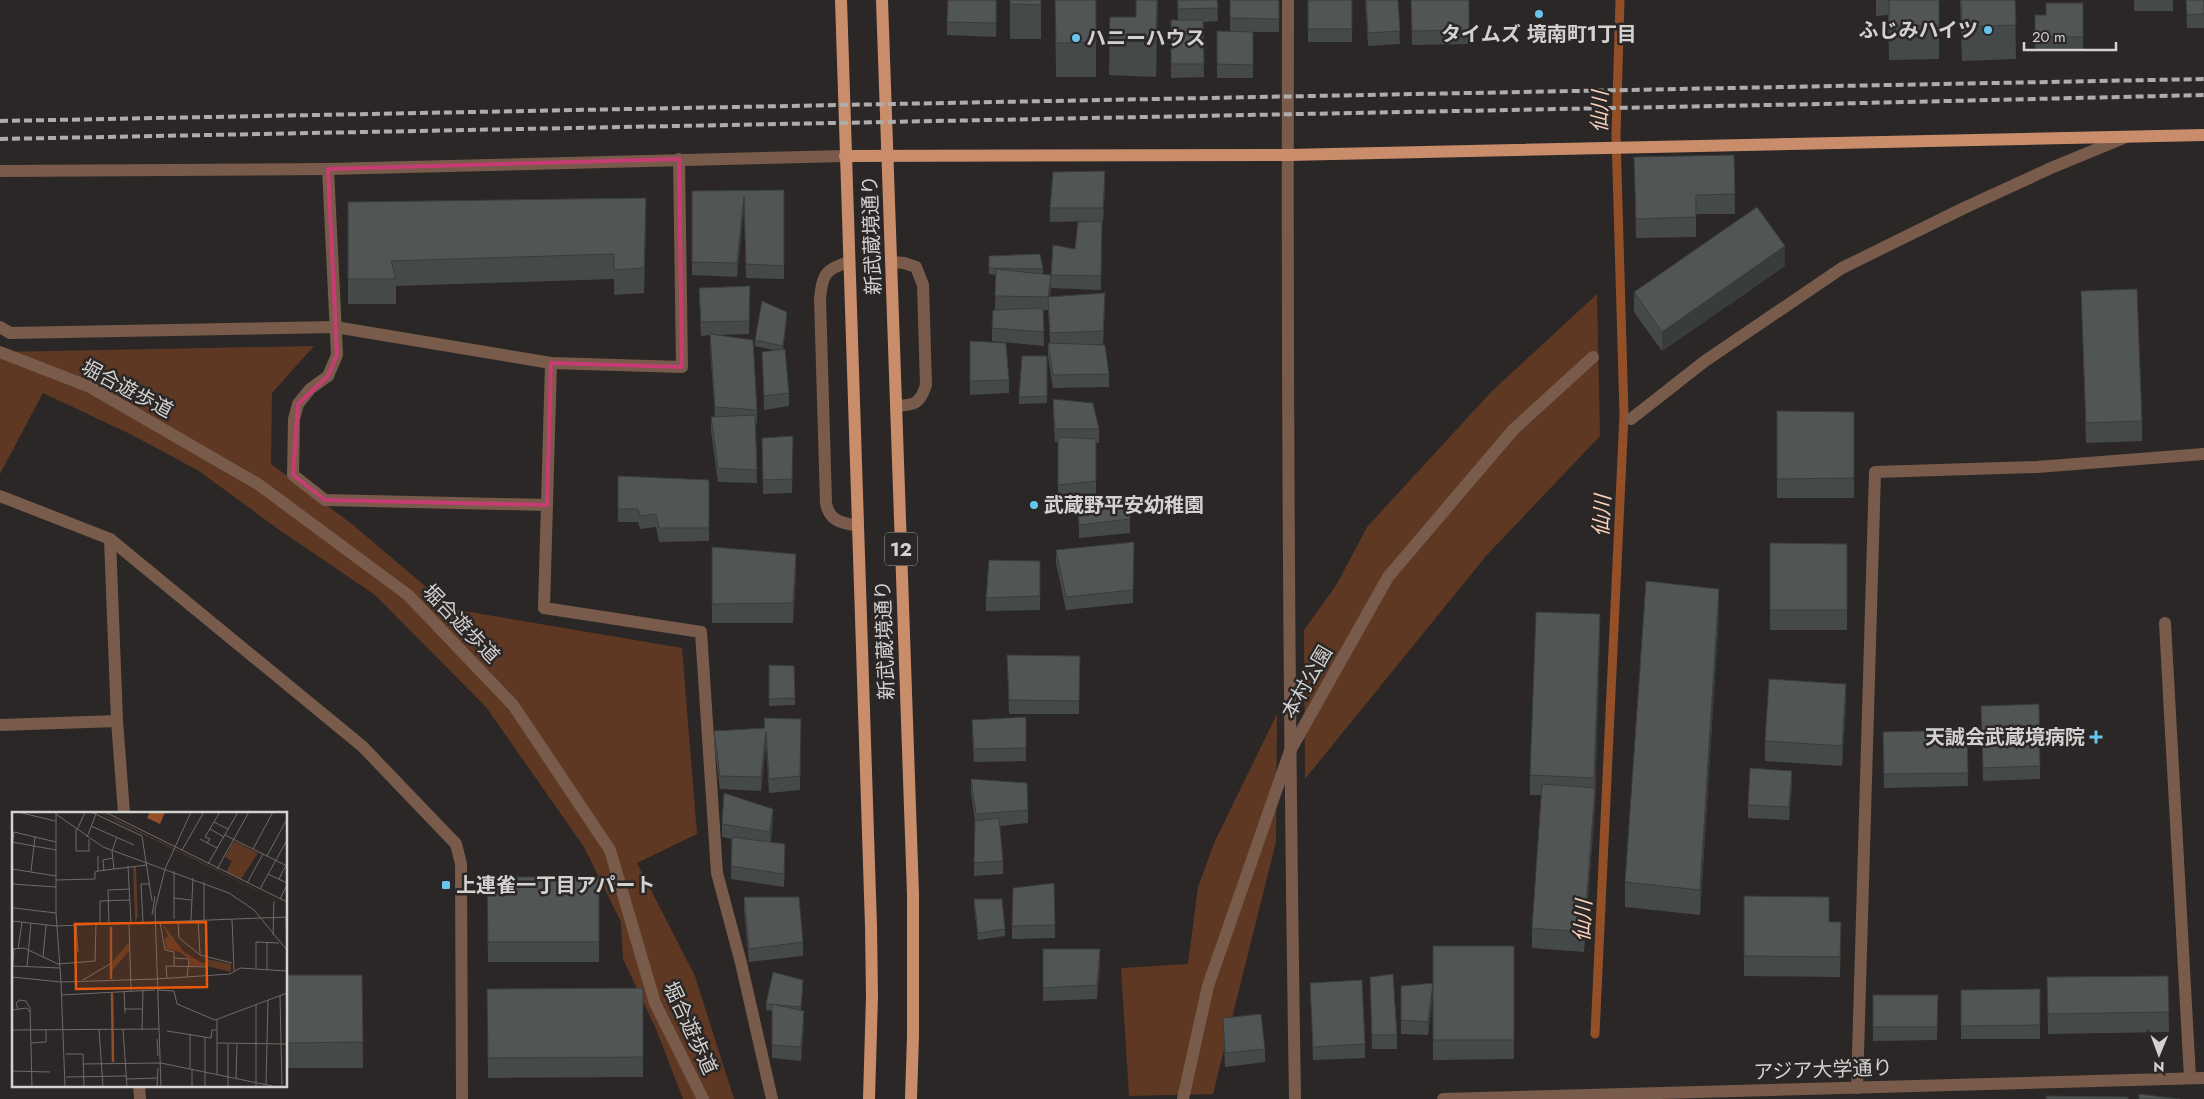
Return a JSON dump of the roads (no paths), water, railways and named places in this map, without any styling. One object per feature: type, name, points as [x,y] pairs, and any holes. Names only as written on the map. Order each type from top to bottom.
[{"type":"main road","name":"新武蔵境通り","points":[[841,0],[872,966],[869,1099]]},
{"type":"main road","name":"新武蔵境通り","points":[[882,0],[913,894],[913,1036],[910,1099]]},
{"type":"main road","points":[[846,156],[1288,155],[2204,135]]},
{"type":"street","points":[[1288,0],[1286,232],[1295,1099]]},
{"type":"street","points":[[1631,419],[1705,361],[1842,268],[1973,204],[2126,137]]},
{"type":"street","points":[[0,172],[328,169],[846,156]]},
{"type":"street","points":[[0,327],[10,333],[335,327],[551,363],[682,367],[679,159]]},
{"type":"street","points":[[328,169],[337,355],[328,376],[310,389],[298,404],[294,419],[293,475],[325,500],[548,505]]},
{"type":"street","points":[[849,262],[834,267],[825,274],[821,283],[826,503],[828,513],[832,519],[858,526]]},
{"type":"street","points":[[892,262],[904,263],[916,268],[923,285],[926,376],[926,385],[922,398],[912,405],[896,406]]},
{"type":"street","name":"堀合遊歩道","points":[[0,352],[90,387],[258,484],[408,596],[513,705],[610,850],[655,1003],[703,1099]]},
{"type":"street","name":"本村公園","points":[[1183,1099],[1208,986],[1290,750],[1388,577],[1513,430],[1593,357]]},
{"type":"street","points":[[551,363],[544,608],[701,632],[717,873],[741,963],[772,1099]]},
{"type":"street","points":[[1857,1088],[1875,472],[2038,467],[2204,454]]},
{"type":"street","points":[[0,496],[110,539],[362,746],[456,844],[461,864],[462,1099]]},
{"type":"street","points":[[110,539],[117,721],[124,812]]},
{"type":"street","points":[[2165,622],[2190,1078]]},
{"type":"street","points":[[0,725],[117,721]]},
{"type":"street","name":"アジア大学通り","points":[[1443,1099],[1784,1094],[1857,1088],[2204,1078]]},
{"type":"street","points":[[139,1086],[140,1099]]},
{"type":"waterway","name":"仙川","points":[[1595,1034],[1624,415],[1616,135],[1620,0]]},
{"type":"railway","points":[[0,121],[2204,79]]},
{"type":"railway","points":[[0,139],[2204,95]]},
{"type":"place","name":"タイムズ 境南町1丁目","points":[[1539,14]]},
{"type":"place","name":"ふじみハイツ","points":[[1988,30]]},
{"type":"place","name":"ハニーハウス","points":[[1076,38]]},
{"type":"place","name":"武蔵野平安幼稚園","points":[[1034,505]]},
{"type":"place","name":"天誠会武蔵境病院","points":[[2096,737]]},
{"type":"place","name":"上連雀一丁目アパート","points":[[446,885]]}]
